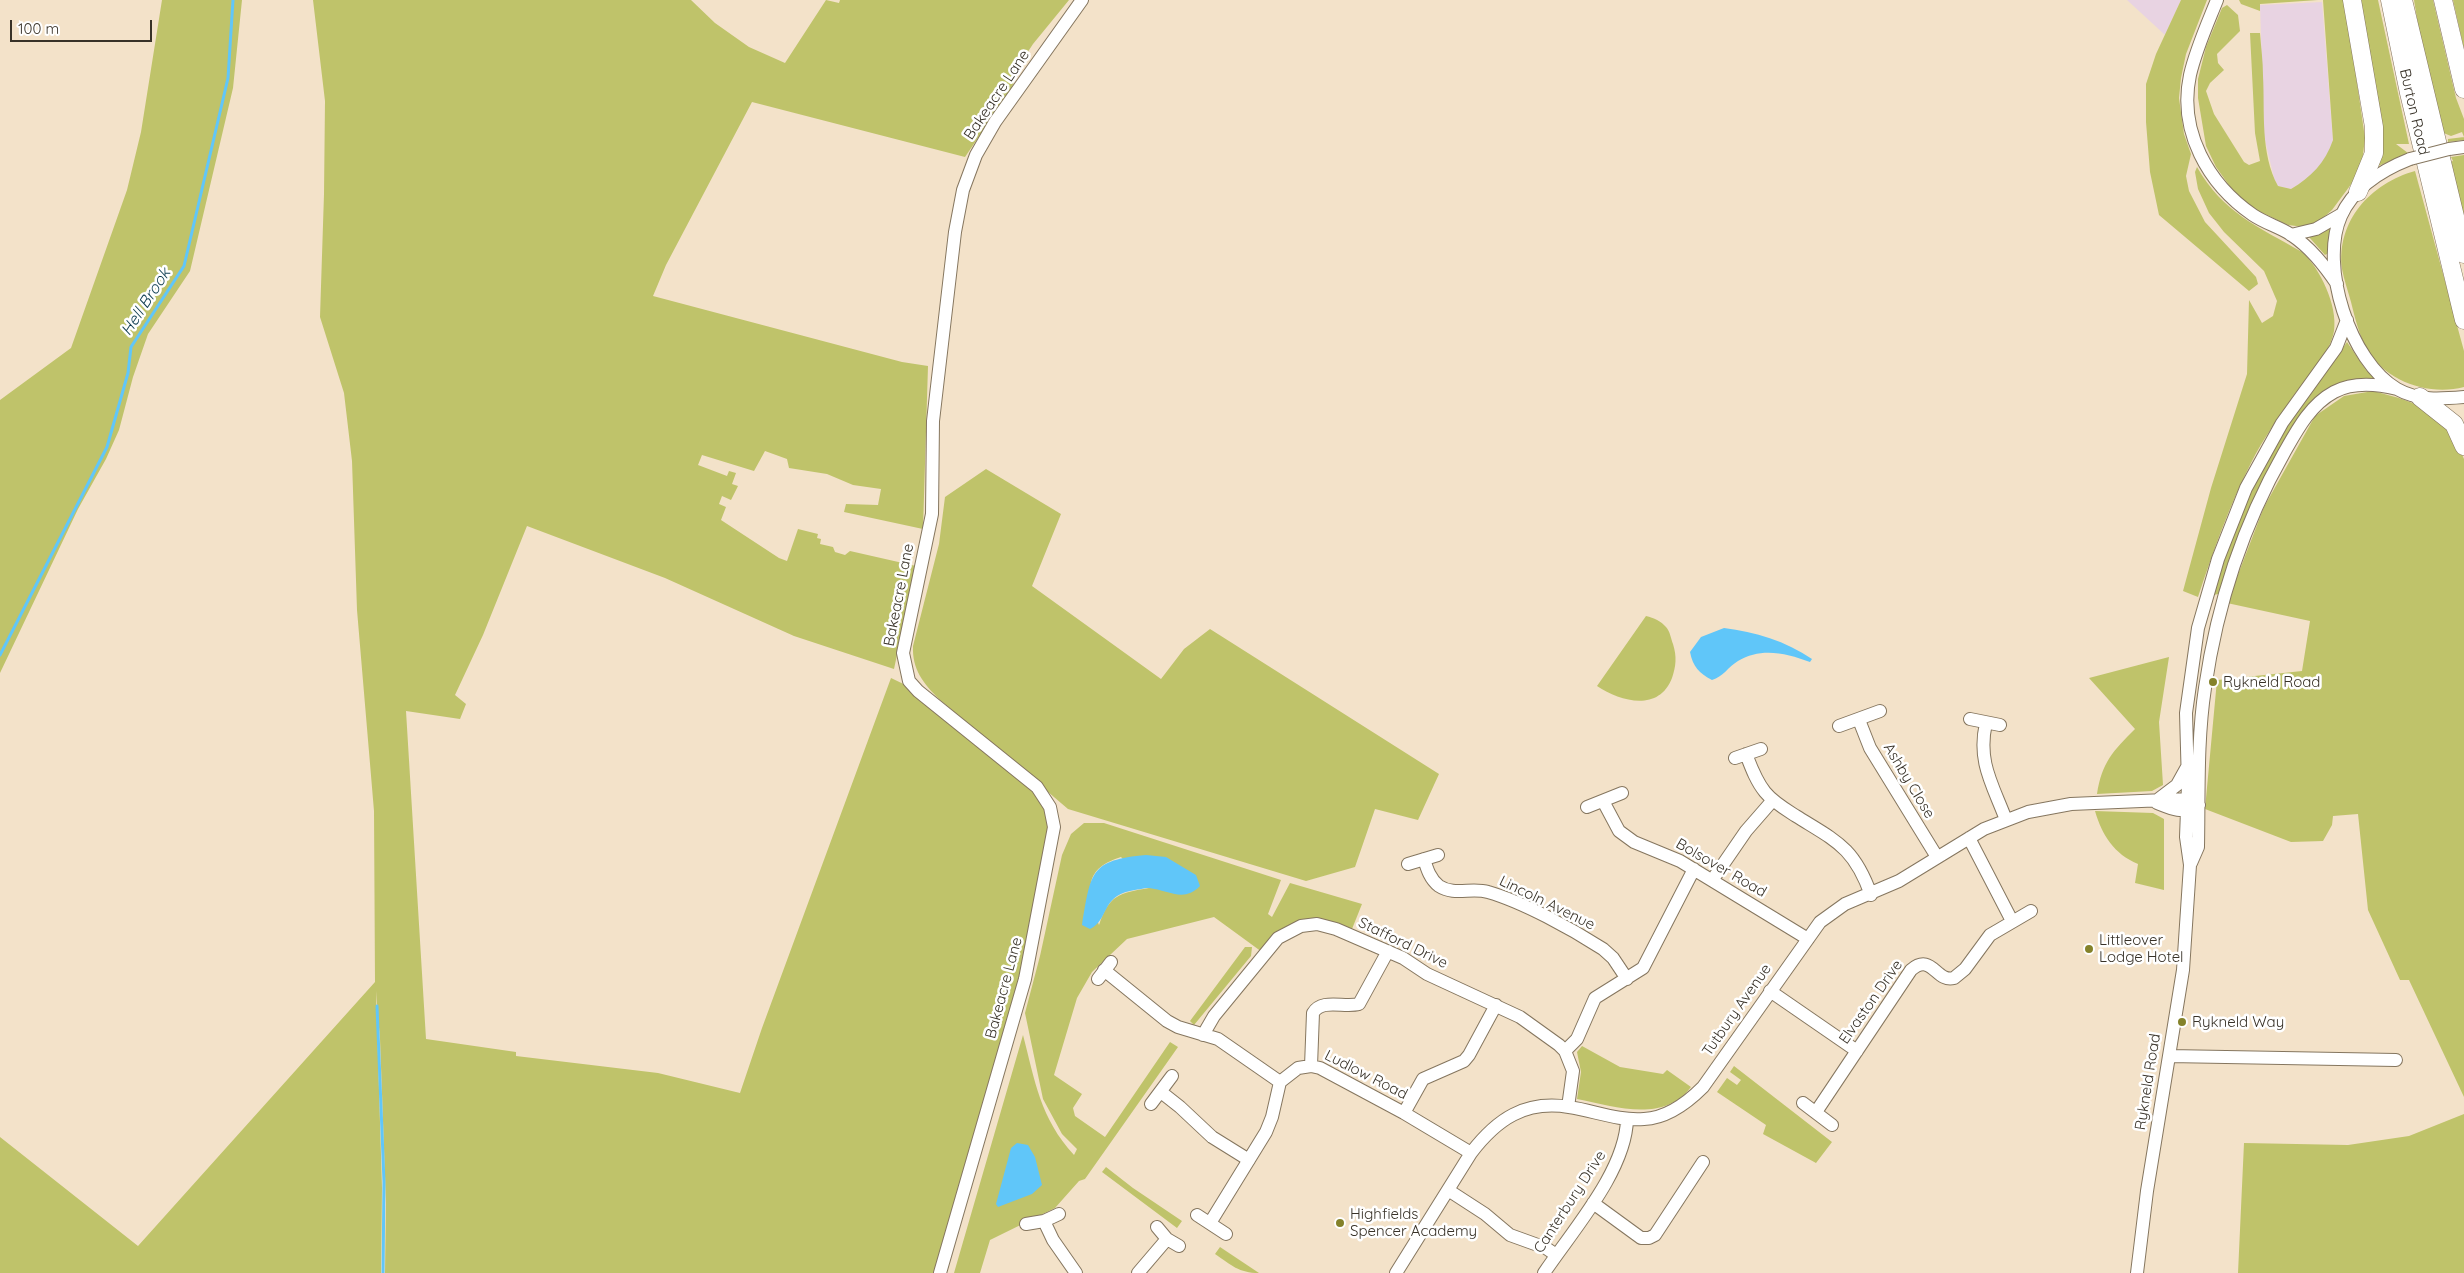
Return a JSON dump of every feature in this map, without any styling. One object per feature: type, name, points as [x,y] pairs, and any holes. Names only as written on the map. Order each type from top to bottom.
[{"type":"highway","points":[[2352,0],[2374,134],[2374,153],[2358,192]]},
{"type":"highway","name":"Burton Road","points":[[2390,0],[2409,93],[2464,320]]},
{"type":"highway","points":[[2404,0],[2464,254]]},
{"type":"highway","points":[[2444,0],[2464,89]]},
{"type":"highway","points":[[2420,397],[2454,424],[2464,446]]},
{"type":"street","name":"Bakeacre Lane","points":[[940,1273],[1025,979],[1054,827],[1050,807],[1038,787],[909,681],[903,653],[932,514],[933,421],[955,232],[963,190],[976,155],[996,122],[1082,0]]},
{"type":"street","points":[[2217,0],[2190,76],[2188,107],[2193,138],[2208,169],[2225,192],[2256,217],[2291,234],[2318,258],[2337,284]]},
{"type":"street","points":[[2397,389],[2365,358],[2354,340],[2347,320],[2337,284],[2335,242],[2342,214],[2358,192],[2381,173],[2410,160],[2449,149],[2464,147]]},
{"type":"street","points":[[2291,234],[2316,229],[2342,214]]},
{"type":"street","name":"Rykneld Road","points":[[2191,805],[2187,767],[2186,713],[2193,652],[2210,585],[2231,522],[2263,455],[2282,422],[2336,348],[2347,320]]},
{"type":"street","name":"Rykneld Road","points":[[2137,1273],[2147,1191],[2183,970],[2190,865],[2186,837],[2201,718],[2212,642],[2235,562],[2261,497],[2300,426],[2312,409],[2324,399],[2339,390],[2374,384],[2420,397],[2439,399],[2464,397]]},
{"type":"street","points":[[1839,726],[1880,711]]},
{"type":"street","points":[[1970,719],[2000,725]]},
{"type":"street","name":"Ashby Close","points":[[1859,720],[1870,748],[1937,857]]},
{"type":"street","points":[[1986,723],[1982,740],[1982,757],[2006,820]]},
{"type":"street","points":[[1761,749],[1740,756],[1773,800],[1848,851],[1860,866],[1871,894]]},
{"type":"street","points":[[2155,802],[2177,785],[2187,767]]},
{"type":"street","points":[[1587,807],[1622,793]]},
{"type":"street","points":[[1712,879],[1750,826],[1773,800]]},
{"type":"street","name":"Bolsover Road","points":[[1602,801],[1619,831],[1634,842],[1680,861],[1808,938]]},
{"type":"street","name":"Tutbury Avenue","points":[[1396,1273],[1471,1153],[1492,1127],[1522,1110],[1543,1106],[1568,1107],[1628,1119],[1646,1119],[1675,1110],[1694,1096],[1704,1087],[1808,938],[1820,922],[1832,911],[1899,882],[1969,838],[2006,820],[2028,812],[2071,804],[2155,802],[2173,810],[2191,805]]},
{"type":"street","points":[[1969,838],[2012,921]]},
{"type":"street","points":[[1408,864],[1438,856]]},
{"type":"street","name":"Lincoln Avenue","points":[[1424,859],[1432,879],[1440,886],[1458,891],[1476,890],[1488,892],[1528,908],[1603,949],[1613,958],[1627,979]]},
{"type":"street","points":[[1568,1107],[1573,1071],[1566,1051],[1577,1038],[1595,998],[1643,968],[1649,960],[1694,869]]},
{"type":"street","name":"Elvaston Drive","points":[[1816,1112],[1911,970],[1918,964],[1924,963],[1944,977],[1954,978],[1965,969],[1990,935],[2031,911]]},
{"type":"street","name":"Stafford Drive","points":[[1203,1035],[1208,1024],[1278,938],[1301,926],[1317,924],[1388,951],[1427,974],[1520,1017],[1566,1051]]},
{"type":"street","points":[[1312,1066],[1313,1013],[1316,1007],[1323,1005],[1359,1004],[1388,951]]},
{"type":"street","points":[[1104,971],[1167,1021],[1178,1027],[1218,1039],[1280,1082],[1272,1118],[1210,1224]]},
{"type":"street","points":[[1770,991],[1857,1051]]},
{"type":"street","points":[[1404,1113],[1422,1079],[1464,1061],[1496,1005]]},
{"type":"street","points":[[2169,1056],[2396,1060]]},
{"type":"street","name":"Ludlow Road","points":[[1280,1082],[1298,1068],[1312,1066],[1320,1068],[1404,1113],[1471,1153]]},
{"type":"street","points":[[1150,1104],[1172,1076]]},
{"type":"street","points":[[1161,1092],[1212,1137],[1249,1160]]},
{"type":"street","points":[[1803,1103],[1832,1125]]},
{"type":"street","name":"Canterbury Drive","points":[[1544,1273],[1593,1203],[1622,1152],[1627,1134],[1628,1119]]},
{"type":"street","points":[[1593,1203],[1641,1238],[1649,1238],[1655,1235],[1702,1162]]},
{"type":"street","points":[[1448,1190],[1485,1214],[1510,1235],[1546,1248],[1556,1255]]},
{"type":"street","points":[[1026,1224],[1044,1221],[1058,1214]]},
{"type":"street","points":[[1197,1215],[1226,1234]]},
{"type":"street","points":[[1044,1221],[1053,1240],[1076,1273]]},
{"type":"street","points":[[1157,1227],[1167,1239],[1178,1246]]},
{"type":"street","points":[[1138,1273],[1167,1239]]},
{"type":"shaded area","points":[[2127,0],[2181,0],[2165,35]]},
{"type":"shaded area","points":[[2322,2],[2333,140],[2328,154],[2312,176],[2291,189],[2278,186],[2274,178],[2264,136],[2260,5]]},
{"type":"green space","points":[[162,0],[242,0],[233,88],[190,271],[148,334],[133,377],[119,430],[106,459],[78,509],[0,673],[0,400],[71,348],[127,190],[141,132]]},
{"type":"green space","points":[[313,0],[691,0],[715,23],[749,47],[785,63],[826,0],[839,3],[840,0],[1069,0],[1033,44],[1018,67],[1012,88],[965,157],[752,102],[666,265],[653,296],[902,362],[928,366],[923,529],[844,512],[846,504],[878,505],[881,489],[853,485],[827,474],[789,468],[787,459],[765,451],[754,471],[702,455],[698,465],[727,476],[729,471],[736,473],[732,484],[738,486],[731,500],[722,496],[719,504],[726,507],[721,520],[779,558],[787,561],[798,529],[818,534],[817,538],[821,539],[820,544],[833,547],[835,552],[845,555],[850,551],[916,566],[894,669],[794,636],[665,578],[527,526],[483,635],[455,695],[466,704],[460,719],[406,711],[426,1039],[516,1052],[516,1056],[658,1073],[740,1093],[762,1028],[891,678],[918,691],[1037,787],[1053,817],[1032,947],[940,1273],[385,1273],[386,1203],[380,1039],[376,991],[382,1188],[381,1273],[0,1273],[0,1137],[138,1246],[375,982],[374,811],[357,610],[352,461],[344,393],[320,317],[325,101]]},
{"type":"green space","points":[[2181,0],[2207,0],[2186,54],[2179,98],[2184,134],[2191,154],[2186,176],[2189,191],[2205,222],[2256,277],[2258,284],[2249,291],[2159,215],[2150,172],[2146,122],[2146,84],[2156,54]]},
{"type":"green space","points":[[2239,0],[2318,0],[2260,4],[2260,11],[2241,4]]},
{"type":"green space","points":[[2323,0],[2345,0],[2365,138],[2362,163],[2355,179],[2332,210],[2315,225],[2304,227],[2288,225],[2250,207],[2231,188],[2216,167],[2206,146],[2198,98],[2198,79],[2206,47],[2222,8],[2227,5],[2238,15],[2240,31],[2217,54],[2218,63],[2224,70],[2210,83],[2206,91],[2214,114],[2244,162],[2249,165],[2260,161],[2255,133],[2250,33],[2260,33],[2263,65],[2264,132],[2268,160],[2278,186],[2291,189],[2305,180],[2316,169],[2326,156],[2333,140]]},
{"type":"green space","points":[[2360,0],[2378,0],[2409,144],[2396,144],[2408,153],[2376,167]]},
{"type":"green space","points":[[2414,0],[2433,0],[2456,98],[2464,119],[2464,137],[2462,132],[2451,136],[2441,132]]},
{"type":"green space","points":[[2453,0],[2464,0],[2464,49]]},
{"type":"green space","points":[[2464,137],[2464,140],[2448,142],[2448,139]]},
{"type":"green space","points":[[2464,155],[2464,225],[2448,163],[2453,161],[2451,157]]},
{"type":"green space","points":[[2197,167],[2207,183],[2230,208],[2302,252],[2309,259],[2326,288],[2335,321],[2332,340],[2323,357],[2277,420],[2243,479],[2198,597],[2183,591],[2211,488],[2247,374],[2249,300],[2262,323],[2273,316],[2277,301],[2264,271],[2224,232],[2209,213],[2198,189],[2195,172]]},
{"type":"green space","points":[[2415,171],[2464,351],[2464,387],[2437,390],[2423,388],[2397,378],[2385,370],[2367,349],[2362,338],[2342,269],[2345,235],[2351,220],[2360,207],[2384,185]]},
{"type":"green space","points":[[2330,228],[2327,254],[2325,255],[2309,237]]},
{"type":"green space","points":[[2347,342],[2366,370],[2374,378],[2337,385],[2261,485],[2244,521],[2218,594],[2214,595],[2216,580],[2243,508],[2260,475],[2282,434]]},
{"type":"green space","points":[[2373,391],[2404,400],[2429,412],[2448,430],[2457,443],[2464,459],[2464,1097],[2409,980],[2400,980],[2368,910],[2358,814],[2333,816],[2332,825],[2323,841],[2291,842],[2205,809],[2217,680],[2302,671],[2310,621],[2227,603],[2264,507],[2315,416],[2344,396]]},
{"type":"green space","points":[[986,469],[1061,514],[1032,586],[1161,679],[1184,649],[1210,629],[1439,774],[1418,820],[1375,809],[1355,867],[1306,881],[1068,809],[939,699],[923,681],[914,662],[913,646],[939,544],[945,497]]},
{"type":"green space","points":[[1646,616],[1664,625],[1673,644],[1675,665],[1672,678],[1666,689],[1658,696],[1649,700],[1639,701],[1617,696],[1597,686]]},
{"type":"green space","points":[[2169,657],[2159,722],[2163,785],[2152,791],[2097,794],[2105,765],[2120,744],[2135,729],[2089,678]]},
{"type":"green space","points":[[2095,811],[2153,813],[2164,819],[2164,890],[2135,883],[2138,864],[2122,855],[2110,843],[2101,828]]},
{"type":"green space","points":[[1084,823],[1104,823],[1281,880],[1268,914],[1272,917],[1290,883],[1362,904],[1352,929],[1322,921],[1302,921],[1284,930],[1262,952],[1214,917],[1127,939],[1092,972],[1077,998],[1054,1075],[1082,1094],[1073,1108],[1075,1116],[1105,1137],[1170,1042],[1178,1047],[1085,1179],[1079,1181],[1055,1208],[990,1240],[980,1273],[954,1273],[1023,1035],[1035,1083],[1046,1113],[1053,1127],[1074,1155],[1077,1149],[1062,1134],[1043,1099],[1025,1013],[1040,956],[1062,855],[1071,834]],"holes":[[[1121,857],[1149,888],[1116,897],[1107,907],[1099,925],[1092,903],[1091,884],[1093,876],[1108,862]]]},
{"type":"green space","points":[[1245,947],[1252,947],[1251,956],[1194,1025],[1190,1021]]},
{"type":"green space","points":[[1582,1046],[1620,1067],[1663,1074],[1667,1070],[1691,1087],[1680,1098],[1667,1105],[1652,1109],[1622,1108],[1577,1099],[1581,1072],[1577,1052]]},
{"type":"green space","points":[[1734,1066],[1832,1142],[1816,1163],[1763,1134],[1766,1125],[1717,1092],[1727,1078],[1737,1085],[1741,1080],[1730,1072]]},
{"type":"green space","points":[[2464,1114],[2464,1273],[2238,1273],[2244,1143],[2348,1145],[2409,1136]]},
{"type":"green space","points":[[1106,1167],[1182,1221],[1177,1228],[1102,1172]]},
{"type":"green space","points":[[1220,1247],[1259,1273],[1246,1272],[1226,1262],[1215,1254]]},
{"type":"water","points":[[1724,628],[1770,638],[1792,647],[1812,659],[1810,662],[1783,654],[1756,654],[1738,661],[1719,677],[1712,680],[1697,669],[1690,652],[1701,637]]},
{"type":"water","points":[[1146,855],[1166,857],[1196,875],[1200,886],[1188,894],[1182,895],[1149,888],[1130,891],[1114,898],[1096,925],[1090,929],[1082,925],[1088,892],[1096,872],[1104,865],[1114,861]]},
{"type":"water","points":[[1017,1143],[1028,1145],[1035,1157],[1042,1185],[1032,1194],[998,1207],[996,1204],[1011,1148]]},
{"type":"waterway","name":"Hell Brook","points":[[0,655],[107,447],[128,373],[131,347],[184,266],[228,78],[233,0]]},
{"type":"waterway","points":[[377,1006],[384,1182],[383,1273]]},
{"type":"place","name":"Rykneld Road","points":[[2213,682]]},
{"type":"place","name":"Littleover Lodge Hotel","points":[[2089,949]]},
{"type":"place","name":"Rykneld Way","points":[[2182,1022]]},
{"type":"place","name":"Highfields Spencer Academy","points":[[1340,1223]]}]
